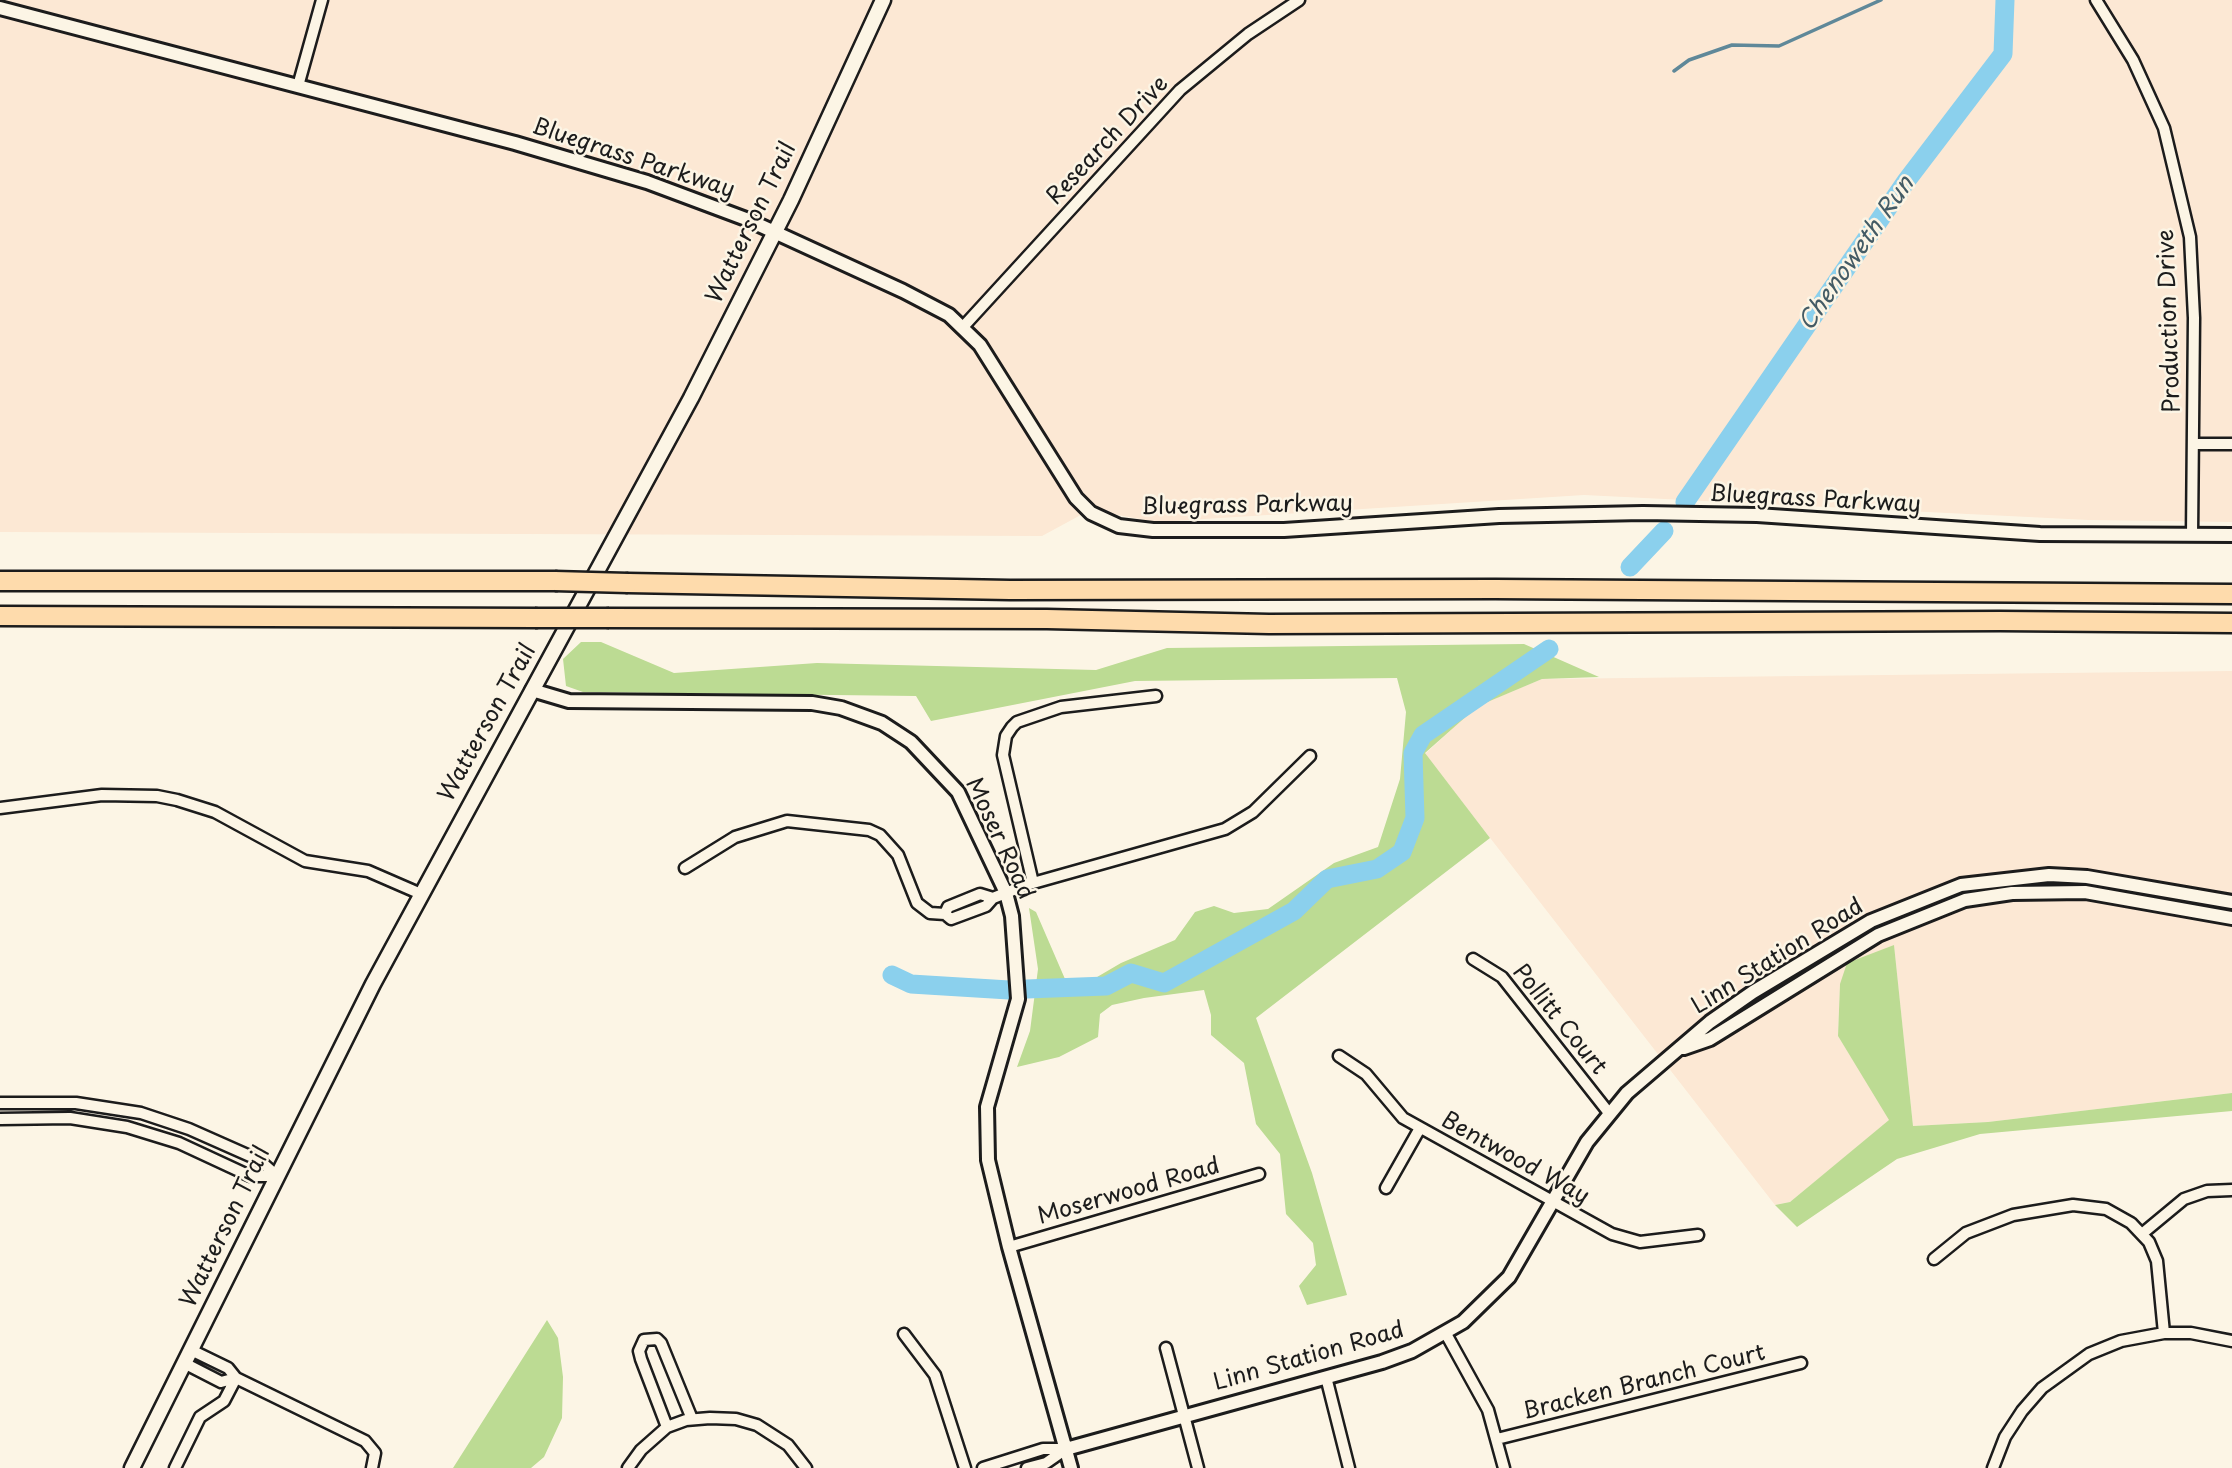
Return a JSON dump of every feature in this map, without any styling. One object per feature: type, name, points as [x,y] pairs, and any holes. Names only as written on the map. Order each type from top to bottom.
[{"type":"highway","points":[[0,579],[78,582],[555,581],[1010,590],[1495,589],[2232,594]]},
{"type":"highway","points":[[0,616],[1046,619],[1269,624],[2000,621],[2232,623]]},
{"type":"main road","name":"Watterson Trail","points":[[132,1468],[421,894],[660,456],[774,233],[883,0]]},
{"type":"street","points":[[298,86],[322,0]]},
{"type":"street","name":"Research Drive","points":[[963,327],[1180,90],[1248,34],[1299,0]]},
{"type":"street","name":"Production Drive","points":[[2096,0],[2133,60],[2152,101],[2174,160],[2184,202],[2193,262],[2192,535]]},
{"type":"street","name":"Bluegrass Parkway","points":[[0,8],[614,171],[679,193],[927,302],[963,327],[994,364],[1076,498],[1098,517],[1132,528],[1284,530],[1545,514],[1643,513],[1781,516],[2040,534],[2232,535]]},
{"type":"street","points":[[2193,444],[2232,444]]},
{"type":"street","name":"Moser Road","points":[[532,690],[569,701],[812,704],[841,708],[869,717],[911,742],[958,792],[1006,893],[1015,939],[1018,999],[991,1085],[986,1135],[988,1160],[1009,1247],[1071,1468]]},
{"type":"street","points":[[1033,883],[1003,755],[1003,746],[1012,727],[1017,722],[1061,708],[1156,696]]},
{"type":"street","points":[[685,868],[735,837],[787,821],[869,830],[880,835],[898,855],[917,903],[930,913],[945,914],[948,907],[980,894],[993,898],[1033,883],[1225,829],[1252,811],[1310,756]]},
{"type":"street","points":[[0,808],[102,795],[167,798],[215,812],[305,861],[368,871],[421,894]]},
{"type":"street","name":"Linn Station Road","points":[[983,1468],[1043,1449],[1066,1449],[1326,1377],[1412,1351],[1446,1332],[1473,1314],[1508,1277],[1587,1142],[1609,1113],[1651,1070],[1721,1014],[1836,941],[1906,906],[1962,885],[2036,876],[2087,877],[2232,902]]},
{"type":"street","name":"Linn Station Road","points":[[1680,1049],[1710,1039],[1878,935],[1965,900],[2024,892],[2085,892],[2232,918]]},
{"type":"street","name":"Pollitt Court","points":[[1473,959],[1502,977],[1609,1113]]},
{"type":"street","name":"Bentwood Way","points":[[1339,1056],[1366,1074],[1397,1112],[1420,1128],[1628,1240],[1658,1242],[1698,1235]]},
{"type":"street","points":[[0,1103],[66,1102],[141,1113],[189,1129],[259,1160],[277,1176]]},
{"type":"street","points":[[0,1119],[70,1118],[116,1125],[179,1143],[250,1176],[277,1176]]},
{"type":"street","points":[[1385,1188],[1420,1128]]},
{"type":"street","name":"Moserwood Road","points":[[1009,1247],[1259,1174]]},
{"type":"street","points":[[2143,1233],[2184,1199],[2207,1191],[2232,1190]]},
{"type":"street","points":[[1934,1259],[1958,1237],[2012,1215],[2073,1205],[2106,1209],[2143,1233],[2157,1262],[2164,1334]]},
{"type":"street","points":[[1446,1332],[1480,1391],[1504,1468]]},
{"type":"street","points":[[1993,1468],[2005,1437],[2022,1411],[2064,1369],[2089,1354],[2121,1341],[2164,1334],[2191,1333],[2232,1341]]},
{"type":"street","points":[[904,1334],[935,1376],[965,1468]]},
{"type":"street","points":[[667,1427],[641,1359],[639,1351],[644,1340],[657,1339],[662,1343],[692,1419]]},
{"type":"street","points":[[1166,1348],[1198,1468]]},
{"type":"street","points":[[191,1350],[228,1368],[236,1378],[365,1441],[375,1453],[372,1468]]},
{"type":"street","points":[[184,1363],[222,1382],[236,1378]]},
{"type":"street","name":"Bracken Branch Court","points":[[1497,1440],[1801,1363]]},
{"type":"street","points":[[1326,1377],[1349,1468]]},
{"type":"street","points":[[174,1468],[201,1417],[225,1401],[236,1378]]},
{"type":"street","points":[[628,1468],[641,1450],[667,1427],[692,1419],[736,1419],[757,1424],[788,1445],[806,1468]]},
{"type":"street","name":"Linn Station Road","points":[[1027,1468],[1046,1462],[1066,1449]]},
{"type":"shaded area","points":[[0,0],[2232,0],[2232,522],[2089,520],[1584,495],[1157,522],[1090,510],[1042,536],[0,532]]},
{"type":"shaded area","points":[[2232,671],[2232,1093],[1988,1122],[1913,1126],[1894,946],[1840,984],[1838,1036],[1890,1120],[1790,1202],[1775,1205],[1425,754],[1477,706],[1542,679]]},
{"type":"green space","points":[[581,642],[601,642],[674,673],[817,663],[1096,670],[1167,648],[1524,644],[1599,677],[1542,679],[1478,706],[1425,753],[1490,838],[1256,1018],[1312,1173],[1347,1295],[1307,1305],[1299,1286],[1316,1265],[1313,1243],[1286,1214],[1280,1154],[1256,1124],[1244,1063],[1211,1035],[1211,1015],[1204,990],[1112,1005],[1100,1014],[1098,1037],[1059,1057],[1017,1067],[1030,1031],[1038,969],[1029,908],[1036,912],[1065,979],[1092,980],[1121,963],[1175,940],[1195,912],[1214,906],[1234,913],[1268,909],[1334,863],[1378,847],[1400,779],[1406,712],[1397,678],[1135,681],[931,721],[916,696],[583,692],[566,686],[563,659]]},
{"type":"green space","points":[[1894,945],[1913,1126],[1988,1122],[2232,1093],[2232,1111],[1980,1134],[1897,1159],[1797,1227],[1775,1205],[1790,1202],[1889,1120],[1838,1036],[1840,984],[1847,963]]},
{"type":"green space","points":[[547,1320],[558,1338],[563,1377],[562,1418],[544,1457],[531,1468],[453,1468]]},
{"type":"waterway","points":[[1674,71],[1689,60],[1732,45],[1779,46],[1881,0]]},
{"type":"waterway","name":"Chenoweth Run","points":[[1685,502],[1907,180],[2003,54],[2005,0]]},
{"type":"waterway","name":"Chenoweth Run","points":[[1630,567],[1664,531]]},
{"type":"waterway","name":"Chenoweth Run","points":[[1027,989],[1106,986],[1131,973],[1164,983],[1294,911],[1327,879],[1377,869],[1402,852],[1415,818],[1413,753],[1423,735],[1549,649]]},
{"type":"waterway","name":"Chenoweth Run","points":[[892,975],[911,984],[1009,990]]}]
